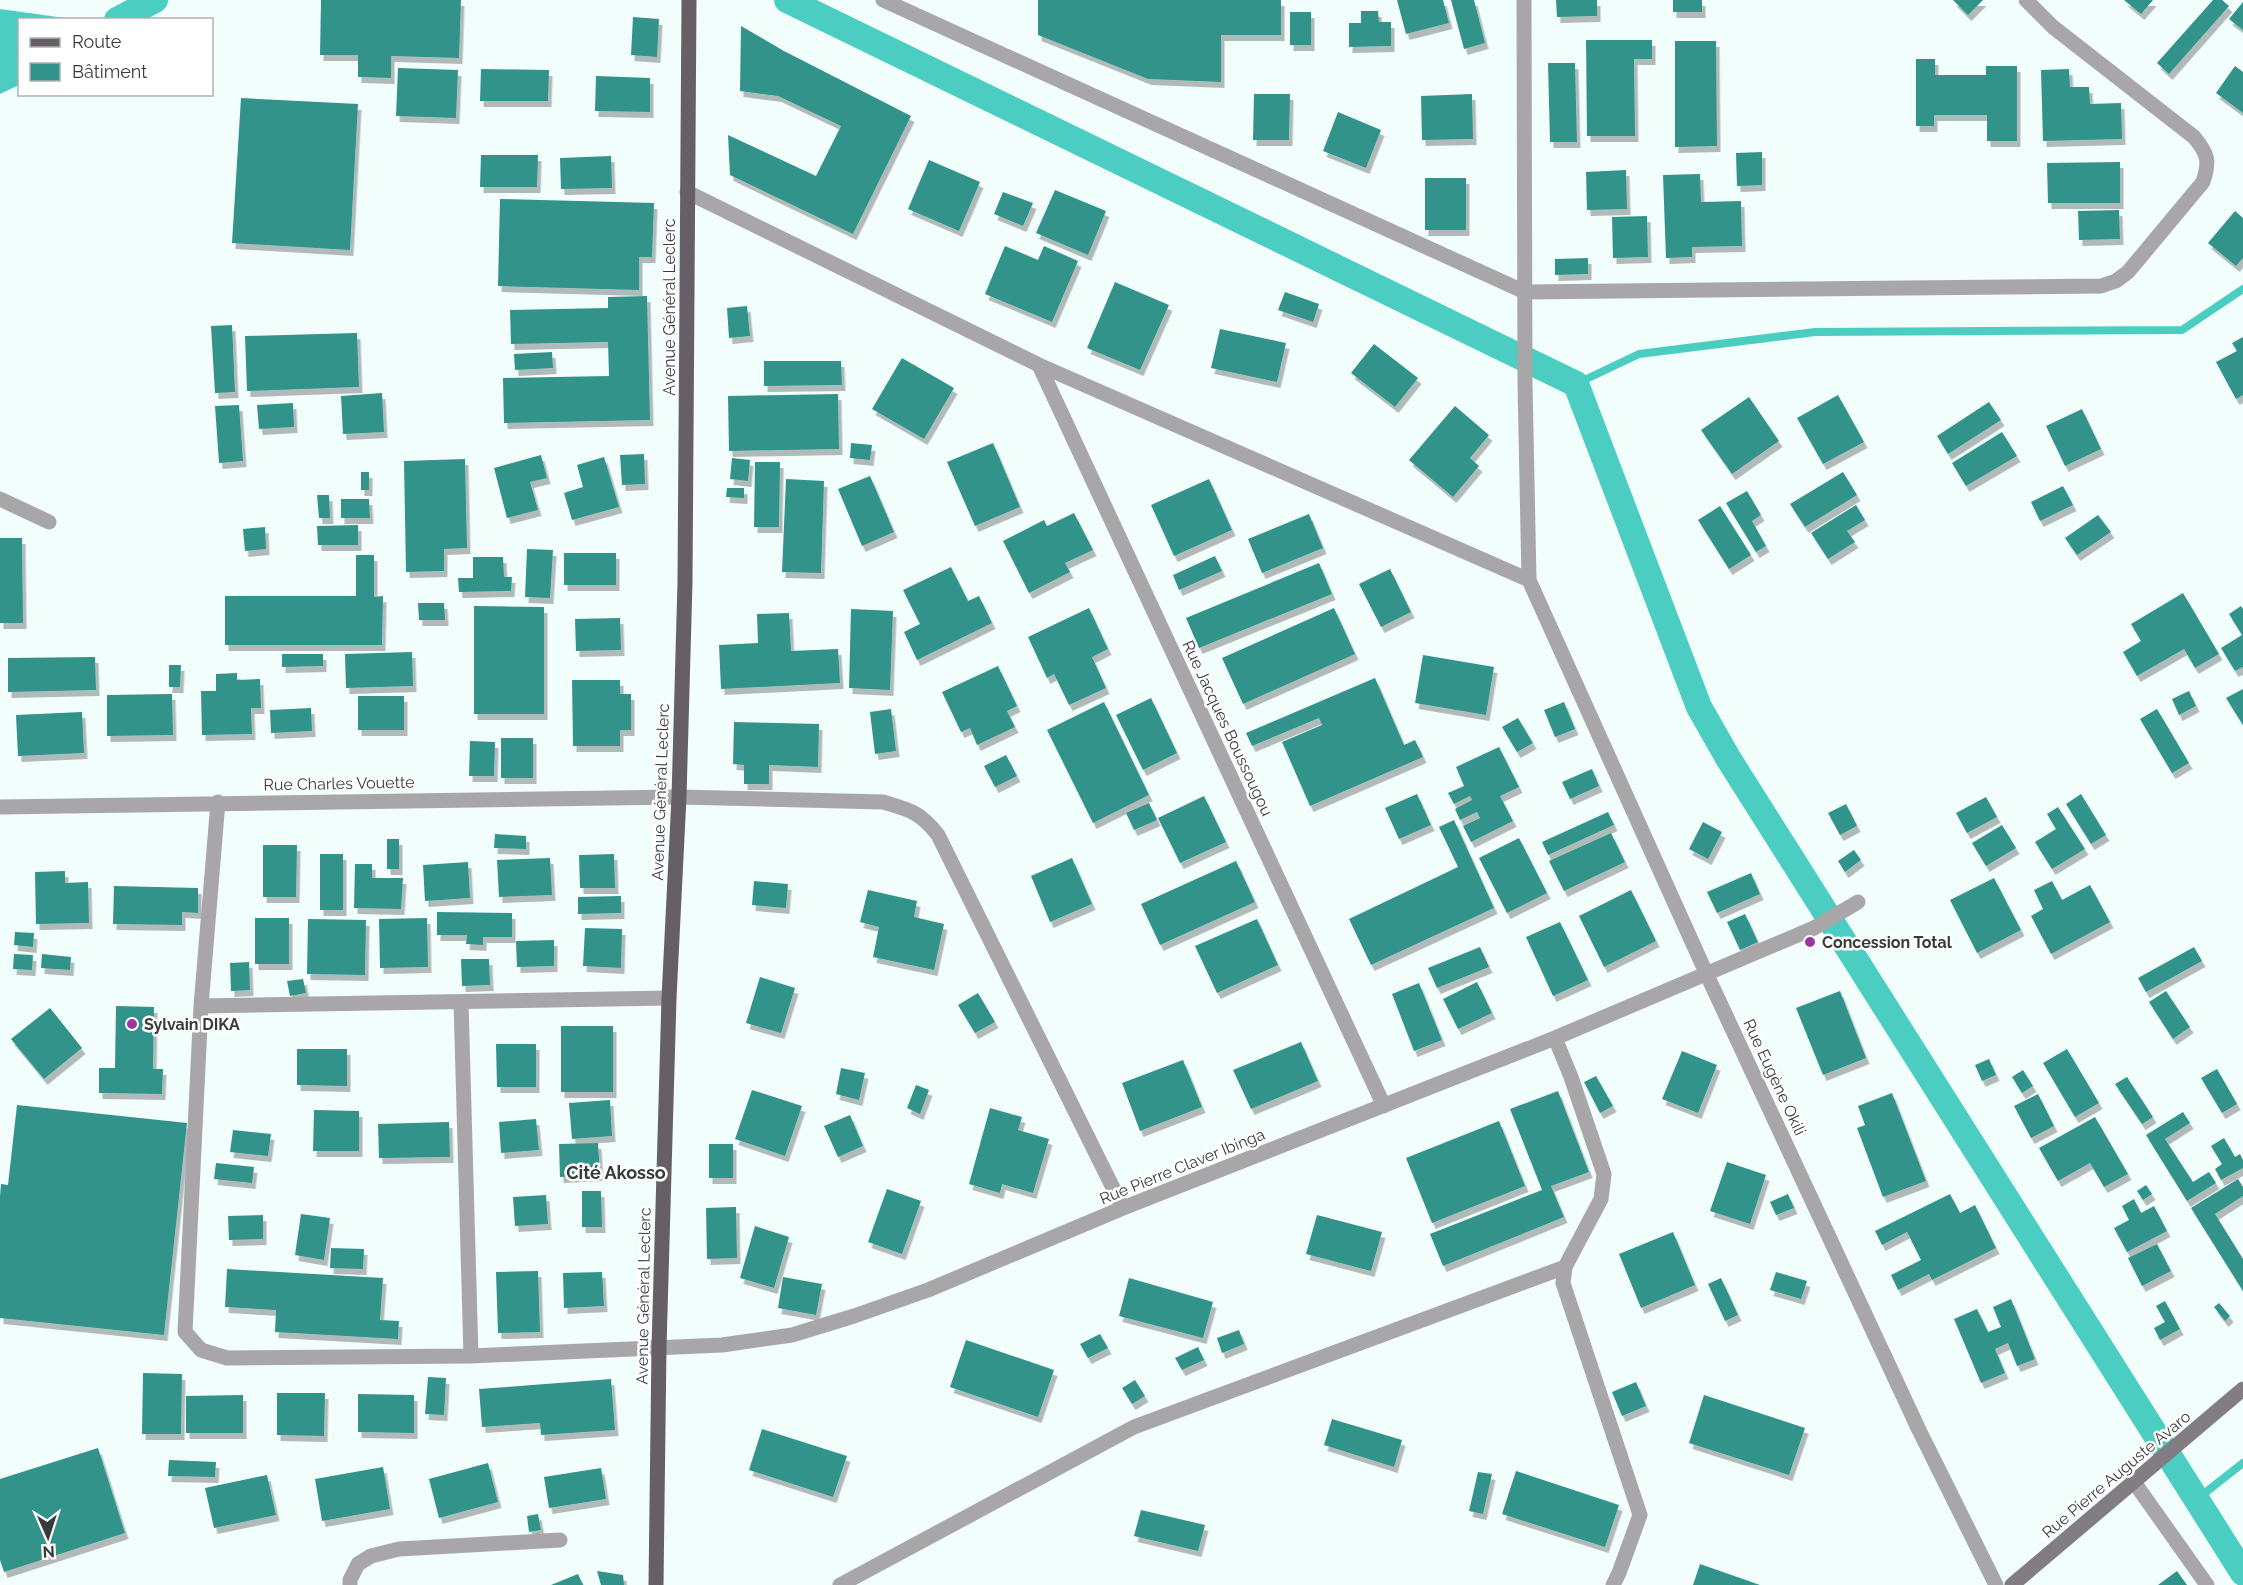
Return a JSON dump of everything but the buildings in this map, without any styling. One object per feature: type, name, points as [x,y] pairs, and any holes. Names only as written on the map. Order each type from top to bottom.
[{"type":"main road","name":"Avenue Général Leclerc","points":[[656,1585],[659,1347],[669,998],[679,797],[688,451],[689,0]]},
{"type":"street","points":[[883,0],[1525,292],[2101,286],[2116,281],[2128,272],[2203,182],[2208,166],[2205,150],[2194,137],[2053,27],[2026,0]]},
{"type":"street","points":[[687,192],[1039,365],[1529,580],[1525,383],[1524,0]]},
{"type":"street","name":"Rue Jacques Boussougou","points":[[1039,365],[1384,1106]]},
{"type":"street","points":[[0,499],[49,522]]},
{"type":"street","name":"Rue Eugène Okili","points":[[1529,580],[1707,975],[1919,1430],[1996,1585]]},
{"type":"street","name":"Rue Charles Vouette","points":[[0,807],[679,797],[883,802],[911,811],[926,819],[938,835],[1123,1208]]},
{"type":"street","name":"Rue Pierre Claver Ibinga","points":[[218,802],[201,1006],[184,1332],[201,1350],[226,1358],[471,1356],[722,1345],[792,1335],[928,1290],[1123,1208],[1555,1038],[1814,928],[1858,902]]},
{"type":"street","points":[[201,1006],[669,998]]},
{"type":"street","points":[[461,1002],[471,1356]]},
{"type":"street","points":[[1555,1038],[1571,1077],[1604,1174],[1601,1199],[1565,1267],[1563,1283],[1640,1515],[1613,1585]]},
{"type":"street","points":[[840,1585],[1134,1427],[1565,1267]]},
{"type":"street","name":"Rue Pierre Auguste Avaro","points":[[2012,1585],[2243,1389]]},
{"type":"street","points":[[2134,1482],[2207,1585]]},
{"type":"street","points":[[350,1585],[358,1564],[370,1556],[399,1549],[560,1540]]},
{"type":"water","points":[[0,9],[65,18],[18,18],[18,85],[0,94]]},
{"type":"waterway","points":[[121,18],[155,0]]},
{"type":"waterway","points":[[787,0],[1576,384],[1699,707],[1728,758],[2243,1573]]},
{"type":"waterway","points":[[1576,384],[1639,354],[1815,332],[2182,330],[2243,289]]},
{"type":"waterway","points":[[2196,1500],[2243,1463]]},
{"type":"place","name":"Concession Total","points":[[1810,942]]},
{"type":"place","name":"Sylvain DIKA","points":[[132,1024]]},
{"type":"district","name":"Cité Akosso","points":[[616,1173]]}]
